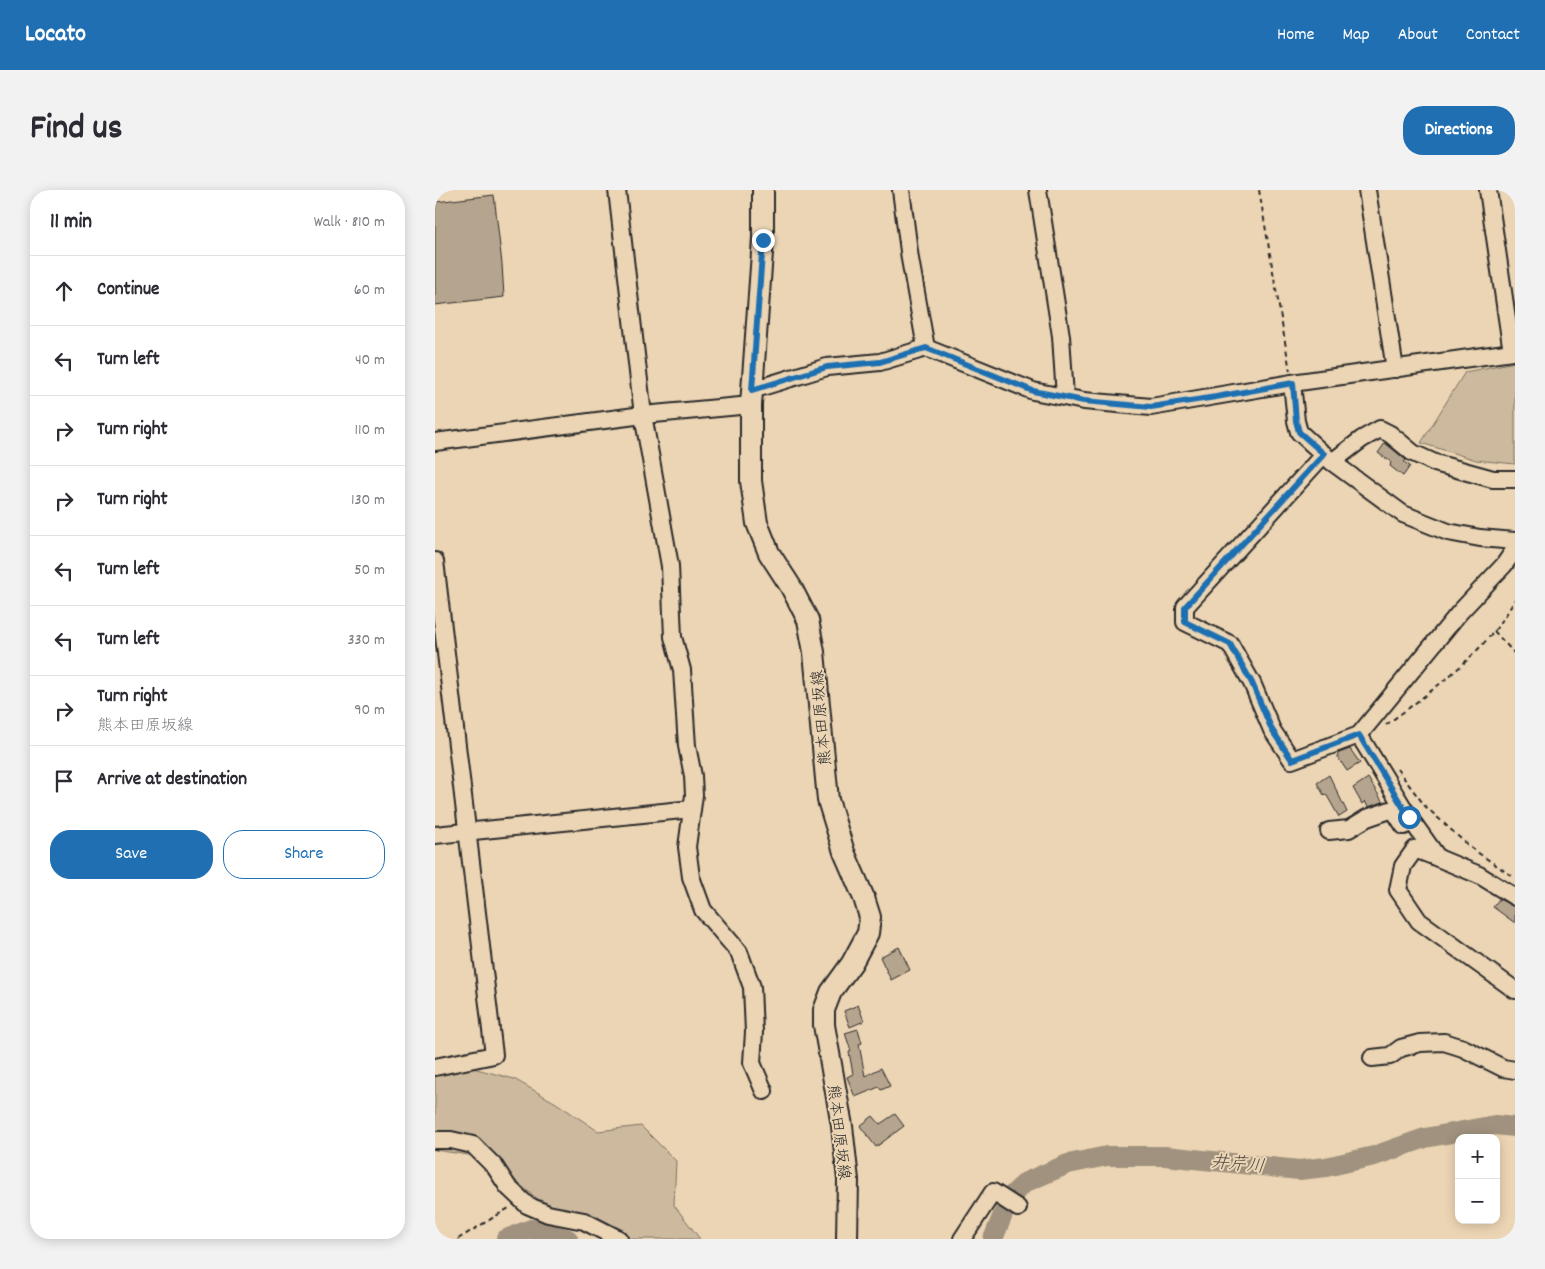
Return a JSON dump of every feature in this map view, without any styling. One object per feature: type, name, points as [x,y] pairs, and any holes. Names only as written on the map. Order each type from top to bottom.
[{"type":"main road","name":"熊本田原坂線","points":[[763,190],[763,240],[752,397],[751,481],[757,523],[769,553],[791,586],[808,620],[814,652],[827,800],[844,852],[870,917],[868,934],[852,963],[831,992],[824,1010],[824,1025],[842,1126],[847,1171],[847,1239]]},
{"type":"street","points":[[617,190],[643,415],[671,566],[673,637],[682,670],[687,746],[693,776],[693,809],[687,847],[691,877],[703,910],[739,952],[752,987],[754,1032],[752,1062],[765,1091]]},
{"type":"street","points":[[901,190],[910,259],[926,348]]},
{"type":"street","points":[[1038,190],[1061,336],[1065,397]]},
{"type":"street","points":[[1367,190],[1395,369]]},
{"type":"street","points":[[435,442],[643,415],[752,397],[827,367],[880,362],[926,348],[1033,391],[1084,401],[1151,407],[1293,383],[1514,352],[1488,190]]},
{"type":"street","points":[[1293,383],[1296,421],[1299,432],[1328,458],[1403,514],[1448,532],[1480,538],[1515,541]]},
{"type":"street","points":[[1515,479],[1493,478],[1435,463],[1413,453],[1390,434],[1380,429],[1328,458],[1185,607],[1185,622],[1230,644],[1252,683],[1272,730],[1292,760],[1359,735],[1459,613],[1504,565],[1515,548]]},
{"type":"street","points":[[435,561],[494,1055],[435,1067]]},
{"type":"street","points":[[1359,735],[1409,817],[1438,858]]},
{"type":"street","points":[[435,835],[693,809]]},
{"type":"street","points":[[1329,831],[1349,829],[1367,818],[1393,809],[1414,840],[1438,858]]},
{"type":"street","points":[[1515,897],[1479,875],[1415,849],[1403,866],[1398,890],[1419,921],[1515,990]]},
{"type":"street","points":[[1372,1058],[1390,1056],[1401,1048],[1420,1043],[1444,1042],[1463,1048],[1503,1068],[1515,1070]]},
{"type":"street","points":[[435,1140],[451,1140],[473,1145],[495,1167],[508,1186],[527,1205],[548,1214],[584,1221],[619,1239]]},
{"type":"street","points":[[962,1239],[993,1192],[1018,1208]]},
{"type":"path","points":[[1259,190],[1293,383]]},
{"type":"path","points":[[1382,728],[1431,691],[1467,659],[1494,631],[1515,599]]},
{"type":"path","points":[[1494,631],[1515,654]]},
{"type":"path","points":[[1395,765],[1425,806],[1471,848],[1515,878]]},
{"type":"path","points":[[458,1239],[522,1200]]},
{"type":"shaded area","points":[[1515,362],[1515,464],[1476,460],[1421,443],[1465,372]]},
{"type":"shaded area","points":[[435,1063],[473,1068],[514,1079],[556,1103],[598,1131],[641,1126],[676,1161],[674,1205],[700,1239],[611,1239],[552,1211],[488,1158],[435,1150]]},
{"type":"building","points":[[494,195],[504,297],[435,305],[435,202]]},
{"type":"building","points":[[1385,443],[1406,460],[1404,462],[1410,466],[1403,476],[1390,466],[1391,462],[1378,453]]},
{"type":"building","points":[[1350,749],[1360,763],[1347,771],[1337,756],[1339,753]]},
{"type":"building","points":[[1329,775],[1347,812],[1339,817],[1326,794],[1324,795],[1317,783]]},
{"type":"building","points":[[1368,778],[1383,802],[1368,807],[1365,801],[1362,804],[1353,788]]},
{"type":"building","points":[[1499,899],[1515,907],[1515,923],[1493,907]]},
{"type":"building","points":[[899,947],[910,970],[891,980],[880,957]]},
{"type":"building","points":[[858,1005],[864,1021],[850,1027],[844,1011]]},
{"type":"building","points":[[858,1029],[862,1043],[859,1044],[865,1076],[881,1068],[890,1086],[881,1090],[879,1087],[855,1097],[847,1077],[853,1074],[849,1052],[851,1051],[845,1033]]},
{"type":"building","points":[[895,1114],[904,1126],[876,1147],[860,1126],[873,1116],[880,1124]]},
{"type":"waterway","name":"井芹川","points":[[993,1239],[1013,1194],[1026,1182],[1068,1164],[1107,1156],[1165,1156],[1299,1170],[1326,1167],[1374,1156],[1425,1138],[1495,1125],[1515,1127]]},
{"type":"waterway","points":[[506,1239],[531,1229],[568,1239]]},
{"type":"route","points":[[763,240],[752,390],[827,367],[880,362],[926,348],[1033,391],[1084,401],[1151,407],[1293,383],[1296,421],[1299,432],[1324,454],[1185,607],[1185,622],[1230,644],[1252,683],[1272,730],[1292,760],[1359,735],[1409,817]]}]
